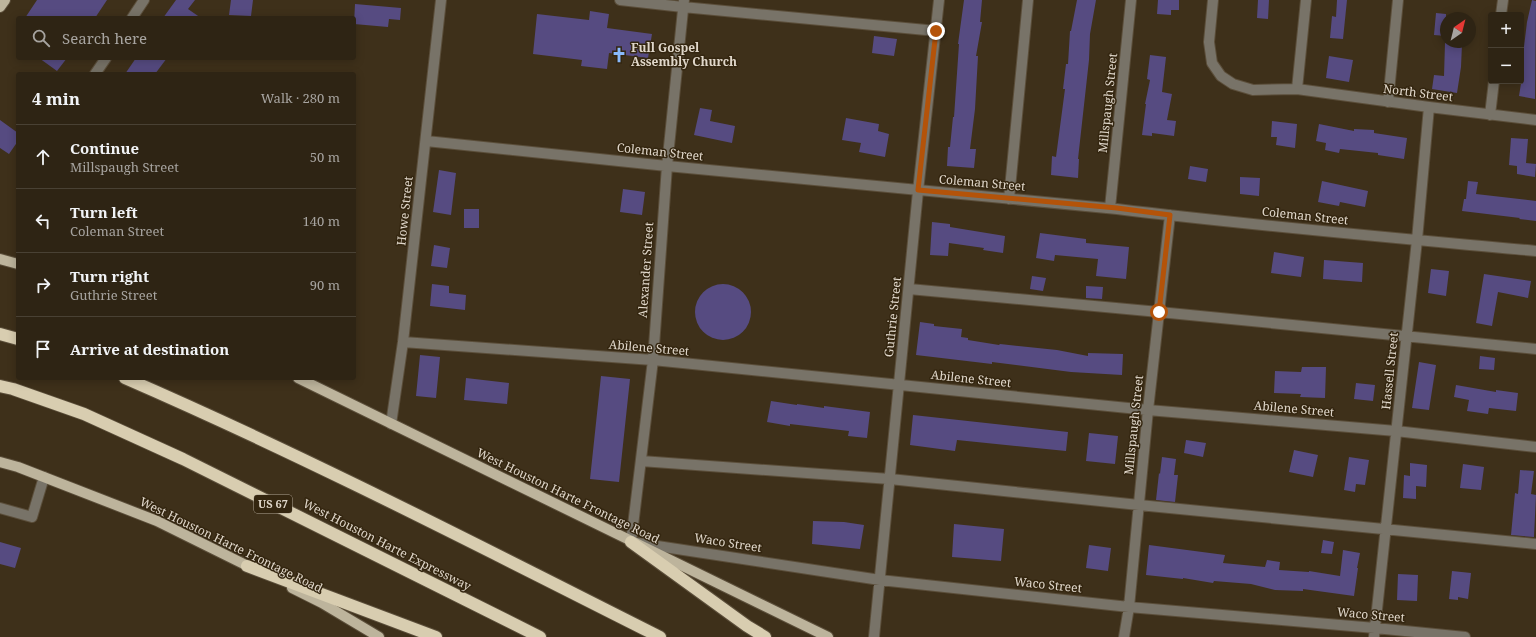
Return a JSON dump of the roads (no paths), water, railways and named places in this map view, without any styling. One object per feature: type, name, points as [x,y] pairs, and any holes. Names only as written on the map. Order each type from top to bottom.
[{"type":"highway","points":[[0,334],[16,338]]},
{"type":"highway","points":[[130,380],[202,411],[334,473],[660,637]]},
{"type":"highway","name":"West Houston Harte Expressway","points":[[0,386],[13,389],[84,414],[183,459],[540,637]]},
{"type":"highway","points":[[631,542],[747,626],[765,637]]},
{"type":"highway","points":[[247,566],[436,637]]},
{"type":"main road","points":[[0,7],[5,0]]},
{"type":"main road","points":[[0,259],[16,263]]},
{"type":"main road","name":"West Houston Harte Frontage Road","points":[[302,380],[828,637]]},
{"type":"main road","name":"West Houston Harte Frontage Road","points":[[0,462],[157,521],[322,603],[376,636]]},
{"type":"street","points":[[133,16],[144,0]]},
{"type":"street","name":"Howe Street","points":[[391,424],[403,342],[441,0]]},
{"type":"street","points":[[620,0],[684,4],[936,31]]},
{"type":"street","name":"Guthrie Street","points":[[874,637],[918,190],[939,0]]},
{"type":"street","points":[[1008,199],[1028,0]]},
{"type":"street","name":"Millspaugh Street","points":[[1110,208],[1131,0]]},
{"type":"street","name":"North Street","points":[[1213,0],[1209,42],[1212,63],[1221,76],[1233,84],[1253,90],[1297,89],[1536,120]]},
{"type":"street","points":[[1297,89],[1306,0]]},
{"type":"street","points":[[1388,102],[1398,0]]},
{"type":"street","points":[[1501,12],[1503,0]]},
{"type":"street","name":"Alexander Street","points":[[631,542],[653,360],[667,166],[684,4]]},
{"type":"street","points":[[96,72],[105,60]]},
{"type":"street","points":[[1490,115],[1494,84]]},
{"type":"street","name":"Hassell Street","points":[[1374,632],[1417,240],[1428,107]]},
{"type":"street","name":"Coleman Street","points":[[426,140],[667,166],[1110,208],[1536,251]]},
{"type":"street","name":"Millspaugh Street","points":[[1124,637],[1129,607],[1148,410],[1170,215]]},
{"type":"street","points":[[909,289],[1536,349]]},
{"type":"street","name":"Abilene Street","points":[[403,342],[653,360],[1148,410],[1396,431],[1536,447]]},
{"type":"street","points":[[641,461],[890,479],[1536,544]]},
{"type":"street","points":[[0,508],[32,517],[44,478]]},
{"type":"street","name":"Waco Street","points":[[631,542],[880,580],[1374,632],[1465,637]]},
{"type":"place","name":"Full Gospel Assembly Church","points":[[619,55]]}]
